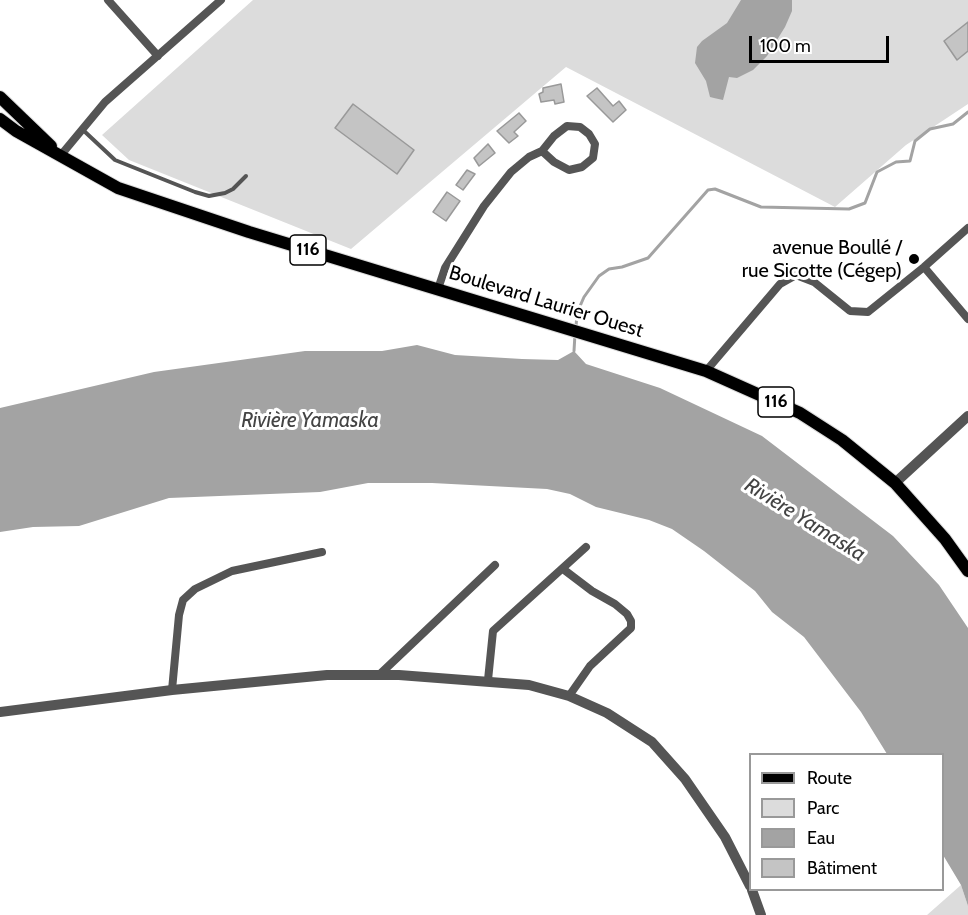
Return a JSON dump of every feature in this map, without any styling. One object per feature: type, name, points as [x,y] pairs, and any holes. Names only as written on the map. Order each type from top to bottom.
[{"type":"main road","name":"Boulevard Laurier Ouest","points":[[0,97],[61,155]]},
{"type":"main road","name":"Boulevard Laurier Ouest","points":[[0,118],[16,131],[118,188],[249,232],[706,370],[800,413],[842,440],[895,483],[945,539],[968,571]]},
{"type":"street","points":[[108,0],[158,56]]},
{"type":"street","points":[[61,155],[105,102],[221,0]]},
{"type":"street","points":[[438,289],[446,268],[484,206],[512,172],[529,157],[542,150],[567,126],[580,127],[589,134],[595,144],[593,158],[582,168],[569,170],[554,162],[542,150]]},
{"type":"street","points":[[706,370],[780,284],[796,275],[814,282],[850,310],[868,312],[968,228]]},
{"type":"street","points":[[924,267],[968,319]]},
{"type":"street","points":[[895,483],[968,416]]},
{"type":"street","points":[[488,680],[494,631],[586,548]]},
{"type":"street","points":[[172,690],[179,615],[183,600],[195,589],[232,571],[322,552]]},
{"type":"street","points":[[379,675],[495,565]]},
{"type":"street","points":[[563,569],[592,591],[615,604],[627,614],[631,621],[631,628],[590,666],[569,696]]},
{"type":"street","points":[[0,712],[172,690],[327,675],[488,680],[529,685],[569,696],[607,713],[652,742],[685,779],[725,837],[749,884]]},
{"type":"street","points":[[752,891],[761,915]]},
{"type":"lane","points":[[82,128],[115,160],[195,192],[209,196],[225,193],[233,189],[246,176]]},
{"type":"green space","points":[[253,0],[968,0],[968,104],[906,145],[835,207],[566,67],[351,249],[129,160],[102,135]]},
{"type":"green space","points":[[961,885],[968,906],[968,915],[927,915]]},
{"type":"water","points":[[741,0],[792,0],[792,11],[767,56],[753,70],[737,78],[729,77],[723,100],[710,97],[706,81],[695,63],[697,47],[727,23]]},
{"type":"water","name":"Rivière Yamaska","points":[[417,345],[455,355],[558,360],[574,351],[586,364],[660,388],[762,436],[893,536],[939,585],[968,628],[968,906],[961,885],[944,857],[944,753],[886,753],[861,712],[804,637],[772,612],[755,591],[704,551],[672,529],[649,520],[596,507],[570,494],[547,489],[432,483],[368,483],[320,492],[169,498],[79,526],[33,527],[0,532],[0,408],[154,372],[305,351],[382,351]]},
{"type":"building","points":[[968,22],[968,51],[957,60],[944,41]]},
{"type":"building","points":[[561,84],[564,102],[555,104],[554,100],[541,102],[539,94],[543,92],[543,88]]},
{"type":"building","points":[[597,88],[613,106],[619,101],[626,110],[613,122],[587,96]]},
{"type":"building","points":[[353,104],[414,150],[397,174],[335,128]]},
{"type":"building","points":[[519,113],[526,121],[514,132],[518,136],[509,143],[497,131]]},
{"type":"building","points":[[488,144],[495,153],[479,166],[474,158]]},
{"type":"building","points":[[467,170],[475,174],[463,190],[456,185]]},
{"type":"building","points":[[447,192],[460,201],[446,221],[433,212]]},
{"type":"waterway","points":[[576,327],[577,313],[584,297],[599,276],[609,269],[648,258],[708,190],[715,189],[761,207],[849,209],[865,203],[877,172],[896,162],[910,161],[915,141],[930,129],[953,124],[968,112]]},
{"type":"waterway","points":[[574,351],[575,334]]},
{"type":"place","name":"avenue Boullé / rue Sicotte (Cégep)","points":[[914,259]]}]
